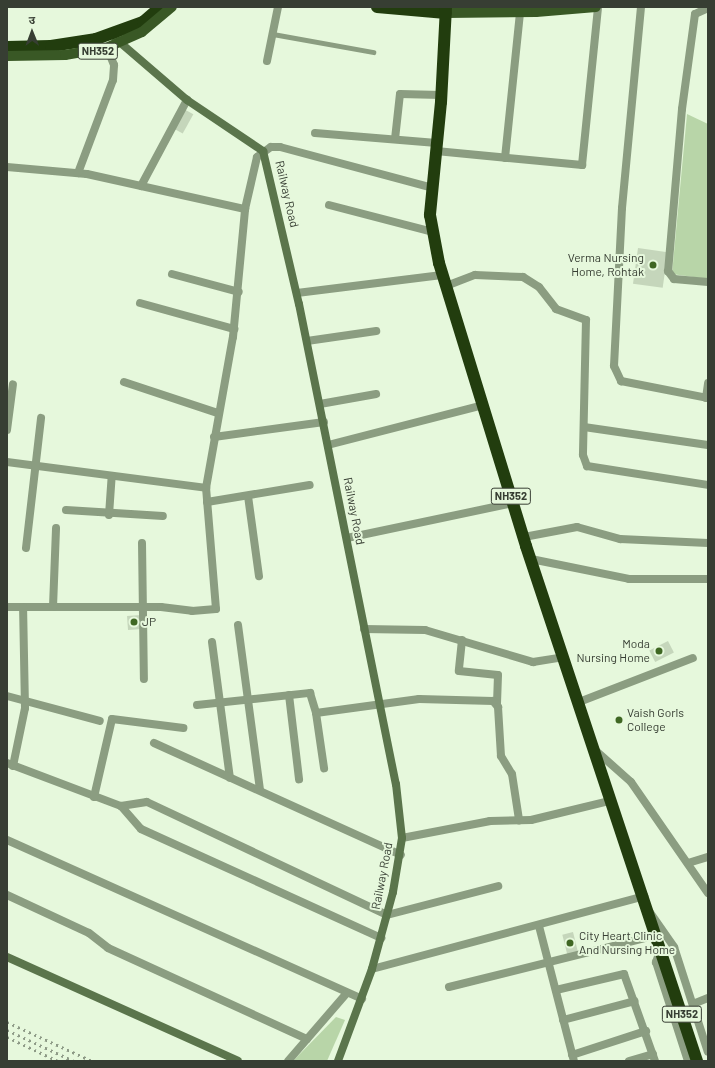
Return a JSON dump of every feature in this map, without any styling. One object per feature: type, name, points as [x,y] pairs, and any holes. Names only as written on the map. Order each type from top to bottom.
[{"type":"highway","name":"NH352","points":[[7,47],[51,46],[96,40],[143,22],[160,7]]},
{"type":"highway","name":"NH352","points":[[7,57],[49,58],[107,48],[148,33],[176,7]]},
{"type":"highway","points":[[377,7],[447,9]]},
{"type":"highway","name":"NH352","points":[[447,9],[442,95],[430,215],[444,281],[531,559],[595,750],[609,801],[644,896],[697,1061]]},
{"type":"main road","points":[[7,57],[65,55],[106,48],[142,32],[172,7]]},
{"type":"main road","points":[[447,9],[520,13],[597,7]]},
{"type":"main road","points":[[447,9],[580,8]]},
{"type":"street","points":[[267,61],[278,7]]},
{"type":"street","points":[[315,133],[395,139],[505,158],[582,165],[597,7]]},
{"type":"street","points":[[641,7],[622,208],[614,366],[621,381],[707,398],[708,383]]},
{"type":"street","points":[[708,8],[695,14],[682,109],[668,271],[674,279],[708,282]]},
{"type":"street","points":[[505,158],[520,13]]},
{"type":"street","name":"Railway Road","points":[[112,34],[120,44],[187,100],[263,151],[297,293],[348,538],[378,704],[396,784],[402,838],[401,855],[381,938],[362,999],[338,1061]]},
{"type":"street","points":[[78,173],[113,80],[114,65],[107,48]]},
{"type":"street","points":[[395,139],[400,94],[442,95]]},
{"type":"street","points":[[141,186],[187,100]]},
{"type":"street","points":[[7,607],[143,607],[192,611],[218,607],[206,488],[234,328],[239,292],[245,209],[252,170],[257,157],[263,151],[280,147],[433,188]]},
{"type":"street","points":[[7,167],[78,173],[245,209]]},
{"type":"street","points":[[329,205],[433,232]]},
{"type":"street","points":[[172,274],[239,292]]},
{"type":"street","points":[[297,293],[444,281],[475,275],[523,277],[539,287],[556,309],[586,320],[584,462],[591,468],[708,485]]},
{"type":"street","points":[[140,304],[234,328]]},
{"type":"street","points":[[307,341],[376,331]]},
{"type":"street","points":[[124,382],[218,413]]},
{"type":"street","points":[[7,430],[13,384]]},
{"type":"street","points":[[320,404],[376,394]]},
{"type":"street","points":[[328,446],[484,405]]},
{"type":"street","points":[[26,548],[41,418]]},
{"type":"street","points":[[214,438],[324,422]]},
{"type":"street","points":[[584,427],[708,445]]},
{"type":"street","points":[[7,462],[206,488]]},
{"type":"street","points":[[109,515],[112,476]]},
{"type":"street","points":[[207,502],[310,486]]},
{"type":"street","points":[[248,496],[259,576]]},
{"type":"street","points":[[348,538],[513,503]]},
{"type":"street","points":[[66,510],[109,515],[163,516]]},
{"type":"street","points":[[524,537],[577,527],[620,539],[708,544]]},
{"type":"street","points":[[52,607],[56,528]]},
{"type":"street","points":[[142,543],[144,679]]},
{"type":"street","points":[[531,559],[629,579],[708,579]]},
{"type":"street","points":[[23,607],[25,701],[10,765],[121,806],[147,802],[387,915],[498,886]]},
{"type":"street","points":[[238,626],[260,790]]},
{"type":"street","points":[[364,629],[424,630],[462,640],[496,653],[533,662],[564,657]]},
{"type":"street","points":[[462,640],[459,671],[498,675],[497,703],[501,756],[512,774],[518,820]]},
{"type":"street","points":[[212,642],[230,778]]},
{"type":"street","points":[[579,702],[693,658]]},
{"type":"street","points":[[197,705],[220,704],[310,693],[316,713],[324,768]]},
{"type":"street","points":[[289,695],[300,779]]},
{"type":"street","points":[[7,696],[100,721]]},
{"type":"street","points":[[316,713],[435,698],[497,703]]},
{"type":"street","points":[[94,797],[112,719],[183,728]]},
{"type":"street","points":[[154,743],[401,855]]},
{"type":"street","points":[[595,750],[631,782],[708,893]]},
{"type":"street","points":[[402,838],[490,820],[518,820],[609,801]]},
{"type":"street","points":[[121,806],[141,829],[381,938]]},
{"type":"street","points":[[7,840],[362,999]]},
{"type":"street","points":[[688,863],[708,857]]},
{"type":"street","points":[[7,895],[89,933],[108,948],[307,1039]]},
{"type":"street","points":[[372,969],[539,926],[644,896]]},
{"type":"street","points":[[649,911],[674,947],[708,1052]]},
{"type":"street","points":[[539,926],[573,1058],[646,1031]]},
{"type":"street","points":[[449,987],[657,935]]},
{"type":"street","points":[[661,948],[656,962],[688,1061]]},
{"type":"street","points":[[7,957],[238,1061]]},
{"type":"street","points":[[556,990],[622,973],[626,976],[654,1057],[629,1061]]},
{"type":"street","points":[[288,1061],[347,993]]},
{"type":"street","points":[[693,1004],[708,998]]},
{"type":"street","points":[[563,1020],[635,1001]]},
{"type":"lane","points":[[273,34],[373,52]]},
{"type":"green space","points":[[687,114],[708,124],[708,279],[672,274]]},
{"type":"green space","points":[[336,1017],[345,1020],[327,1061],[293,1061]]},
{"type":"building","points":[[182,108],[193,114],[183,134],[171,127]]},
{"type":"building","points":[[638,248],[668,252],[663,288],[633,284]]},
{"type":"building","name":"JP","points":[[141,615],[142,629],[128,630],[127,616]]},
{"type":"building","points":[[668,641],[674,653],[655,662],[649,651]]},
{"type":"building","points":[[573,932],[578,952],[567,955],[562,935]]},
{"type":"railway","points":[[7,1022],[92,1061]]},
{"type":"railway","points":[[7,1030],[74,1061]]},
{"type":"railway","points":[[7,1037],[58,1061]]},
{"type":"place","name":"Verma Nursing Home, Rohtak","points":[[653,265]]},
{"type":"place","name":"JP","points":[[134,622]]},
{"type":"place","name":"Moda Nursing Home","points":[[659,651]]},
{"type":"place","name":"Vaish Gorls College","points":[[619,720]]},
{"type":"place","name":"City Heart Clinic And Nursing Home","points":[[570,943]]}]
